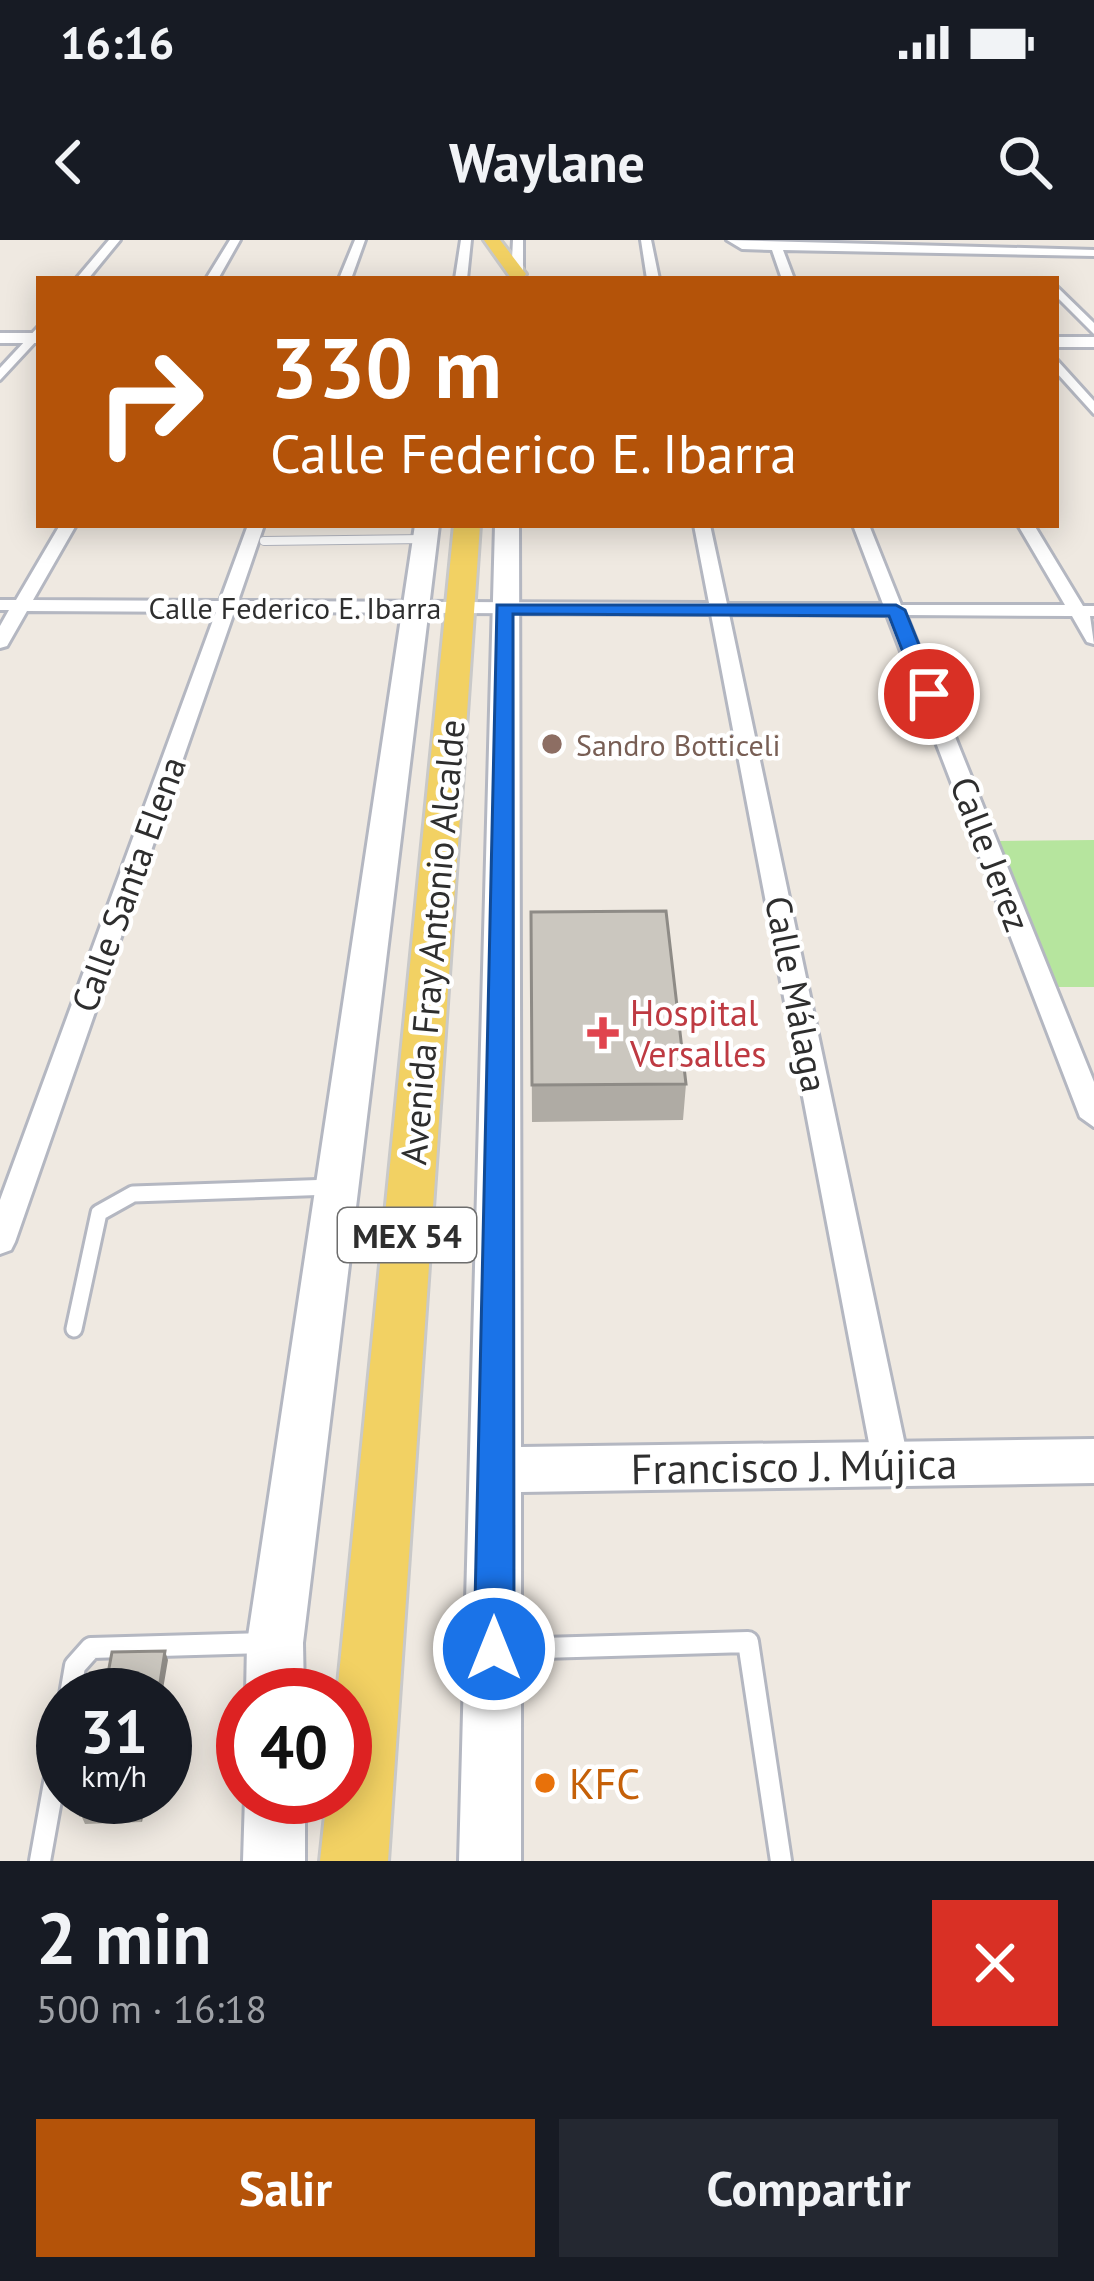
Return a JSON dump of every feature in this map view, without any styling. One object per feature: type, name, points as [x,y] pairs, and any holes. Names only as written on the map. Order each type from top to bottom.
[{"type":"main road","points":[[492,240],[516,276]]},
{"type":"main road","points":[[489,276],[492,240]]},
{"type":"main road","name":"Avenida Fray Antonio Alcalde","points":[[354,1861],[467,528]]},
{"type":"street","points":[[85,276],[115,240]]},
{"type":"street","points":[[214,276],[235,240]]},
{"type":"street","points":[[347,276],[360,240]]},
{"type":"street","points":[[461,276],[467,240]]},
{"type":"street","points":[[517,276],[518,240]]},
{"type":"street","points":[[646,240],[652,276]]},
{"type":"street","points":[[732,240],[736,245],[913,252],[1094,253]]},
{"type":"street","points":[[1003,240],[1037,268]]},
{"type":"street","points":[[776,246],[787,276]]},
{"type":"street","points":[[913,252],[921,266]]},
{"type":"street","points":[[1059,292],[1094,330]]},
{"type":"street","points":[[0,338],[36,335]]},
{"type":"street","points":[[0,376],[36,336]]},
{"type":"street","points":[[1059,342],[1094,342]]},
{"type":"street","points":[[1059,367],[1094,410]]},
{"type":"street","points":[[0,642],[66,528]]},
{"type":"street","name":"Avenida Fray Antonio Alcalde","points":[[275,1668],[338,1187],[460,608],[505,528]]},
{"type":"street","name":"Calle Málaga","points":[[703,528],[891,1464]]},
{"type":"street","name":"Calle Jerez","points":[[862,528],[1094,1117]]},
{"type":"street","points":[[1028,528],[1086,611],[1094,638]]},
{"type":"street","name":"Avenida Fray Antonio Alcalde","points":[[426,532],[460,608],[494,1470],[490,1861]]},
{"type":"street","name":"Calle Santa Elena","points":[[0,1242],[227,607],[260,533]]},
{"type":"street","name":"Calle Federico E. Ibarra","points":[[0,605],[1086,611]]},
{"type":"street","name":"Francisco J. Mújica","points":[[494,1470],[1094,1461]]},
{"type":"street","points":[[274,1824],[274,1861]]},
{"type":"lane","points":[[260,533],[426,532]]},
{"type":"lane","points":[[74,1329],[99,1213],[115,1201],[133,1194],[338,1187]]},
{"type":"lane","points":[[494,1649],[748,1642],[781,1861]]},
{"type":"lane","points":[[75,1668],[91,1648],[266,1668]]},
{"type":"lane","points":[[40,1861],[47,1824]]},
{"type":"green space","points":[[1094,840],[1094,987],[1054,987],[998,841]]},
{"type":"building","name":"Hospital Versalles","points":[[666,911],[686,1084],[532,1085],[531,912]]},
{"type":"building","points":[[165,1651],[162,1668],[109,1668],[112,1652]]},
{"type":"place","name":"Sandro Botticeli","points":[[552,744]]},
{"type":"place","name":"Hospital Versalles","points":[[603,1033]]},
{"type":"place","name":"KFC","points":[[545,1783]]},
{"type":"route","points":[[494,1649],[504,608],[896,610],[929,694]]}]
